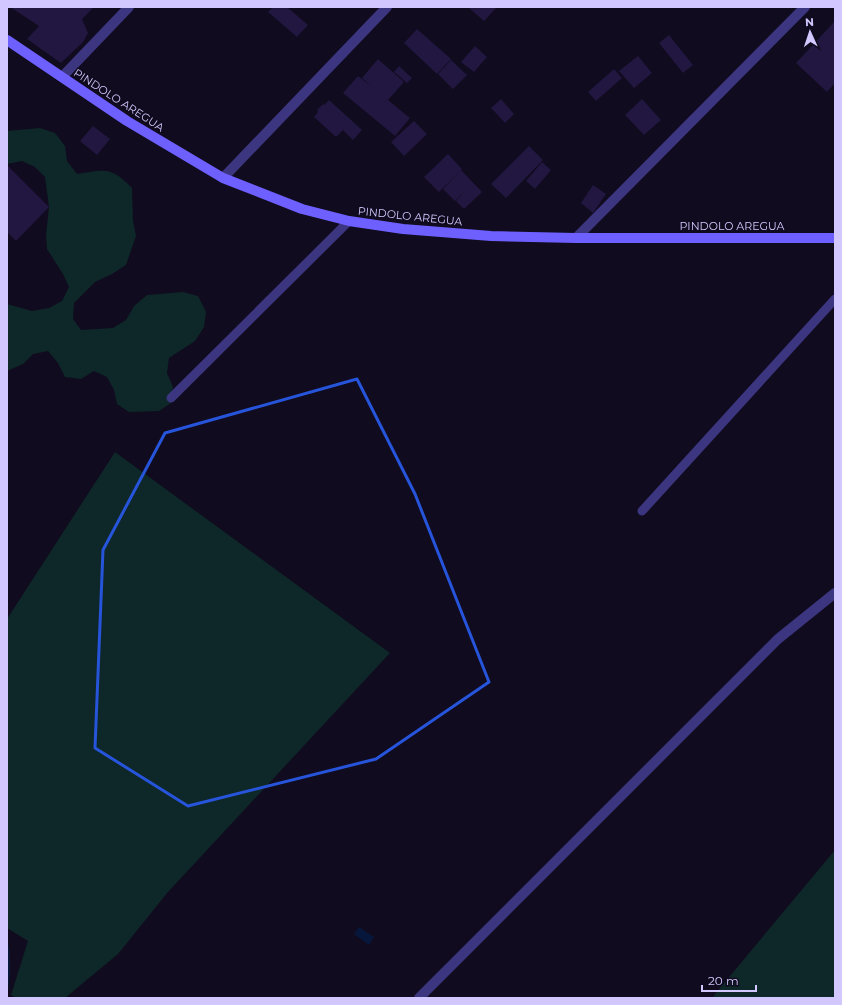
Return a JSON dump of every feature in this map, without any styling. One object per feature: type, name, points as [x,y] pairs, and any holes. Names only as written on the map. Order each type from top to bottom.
[{"type":"main road","name":"PINDOLO AREGUA","points":[[7,40],[127,121],[223,178],[302,209],[349,222],[403,229],[491,236],[576,238],[835,238]]},
{"type":"street","points":[[62,77],[129,7]]},
{"type":"street","points":[[223,178],[387,7]]},
{"type":"street","points":[[576,238],[805,7]]},
{"type":"street","points":[[419,998],[778,639],[835,593]]},
{"type":"lane","points":[[171,398],[349,222]]},
{"type":"lane","points":[[642,511],[835,299]]},
{"type":"highlighted area","points":[[357,379],[415,494],[489,682],[376,759],[188,806],[95,748],[103,550],[165,433]]},
{"type":"green space","points":[[40,128],[55,133],[65,146],[67,161],[77,174],[107,171],[118,176],[132,188],[133,221],[136,236],[126,265],[95,282],[74,303],[73,319],[81,330],[113,328],[126,320],[134,306],[147,295],[183,292],[198,296],[206,312],[204,327],[195,341],[169,358],[167,373],[173,387],[171,403],[159,411],[129,412],[117,404],[114,390],[107,377],[94,371],[81,379],[65,377],[58,363],[48,351],[33,354],[23,364],[7,371],[7,304],[32,311],[49,308],[62,301],[69,287],[63,274],[47,249],[46,235],[49,207],[45,177],[35,167],[22,161],[7,164],[7,131]]},
{"type":"green space","points":[[115,452],[390,653],[168,892],[118,954],[65,998],[17,998],[11,995],[28,941],[7,928],[7,619]]},
{"type":"green space","points":[[835,850],[835,998],[713,998],[715,994]]},
{"type":"water","points":[[359,927],[374,937],[369,945],[354,934]]},
{"type":"water","points":[[7,938],[10,953],[10,968],[7,998]]},
{"type":"building","points":[[10,7],[94,7],[82,19],[88,33],[83,42],[61,63],[27,39],[39,26]]},
{"type":"building","points":[[273,7],[287,7],[308,25],[297,37],[268,12]]},
{"type":"building","points":[[468,7],[497,7],[484,21]]},
{"type":"building","points":[[834,22],[835,83],[827,92],[796,63]]},
{"type":"building","points":[[417,29],[451,59],[437,74],[404,43]]},
{"type":"building","points":[[669,35],[693,65],[683,73],[659,43]]},
{"type":"building","points":[[475,46],[487,57],[474,72],[461,62]]},
{"type":"building","points":[[638,56],[652,73],[634,88],[619,71]]},
{"type":"building","points":[[378,59],[404,82],[388,100],[410,118],[395,136],[343,93],[358,76],[371,86],[362,78]]},
{"type":"building","points":[[451,60],[467,75],[453,89],[438,74]]},
{"type":"building","points":[[399,66],[412,78],[407,83],[394,72]]},
{"type":"building","points":[[614,69],[622,78],[596,101],[588,92]]},
{"type":"building","points":[[501,99],[514,114],[505,123],[491,108]]},
{"type":"building","points":[[642,99],[661,120],[644,135],[625,115]]},
{"type":"building","points":[[329,100],[362,130],[353,140],[343,130],[336,137],[314,117],[318,112],[317,110]]},
{"type":"building","points":[[414,121],[427,134],[404,156],[391,142]]},
{"type":"building","points":[[93,126],[110,139],[97,155],[80,141]]},
{"type":"building","points":[[529,146],[543,160],[506,198],[491,184]]},
{"type":"building","points":[[448,154],[462,169],[439,192],[424,177]]},
{"type":"building","points":[[542,162],[551,170],[535,189],[526,181]]},
{"type":"building","points":[[7,165],[49,207],[16,241],[7,232]]},
{"type":"building","points":[[461,170],[482,192],[464,209],[456,201],[467,189],[455,201],[443,189]]},
{"type":"building","points":[[593,185],[606,194],[593,213],[581,203]]}]
